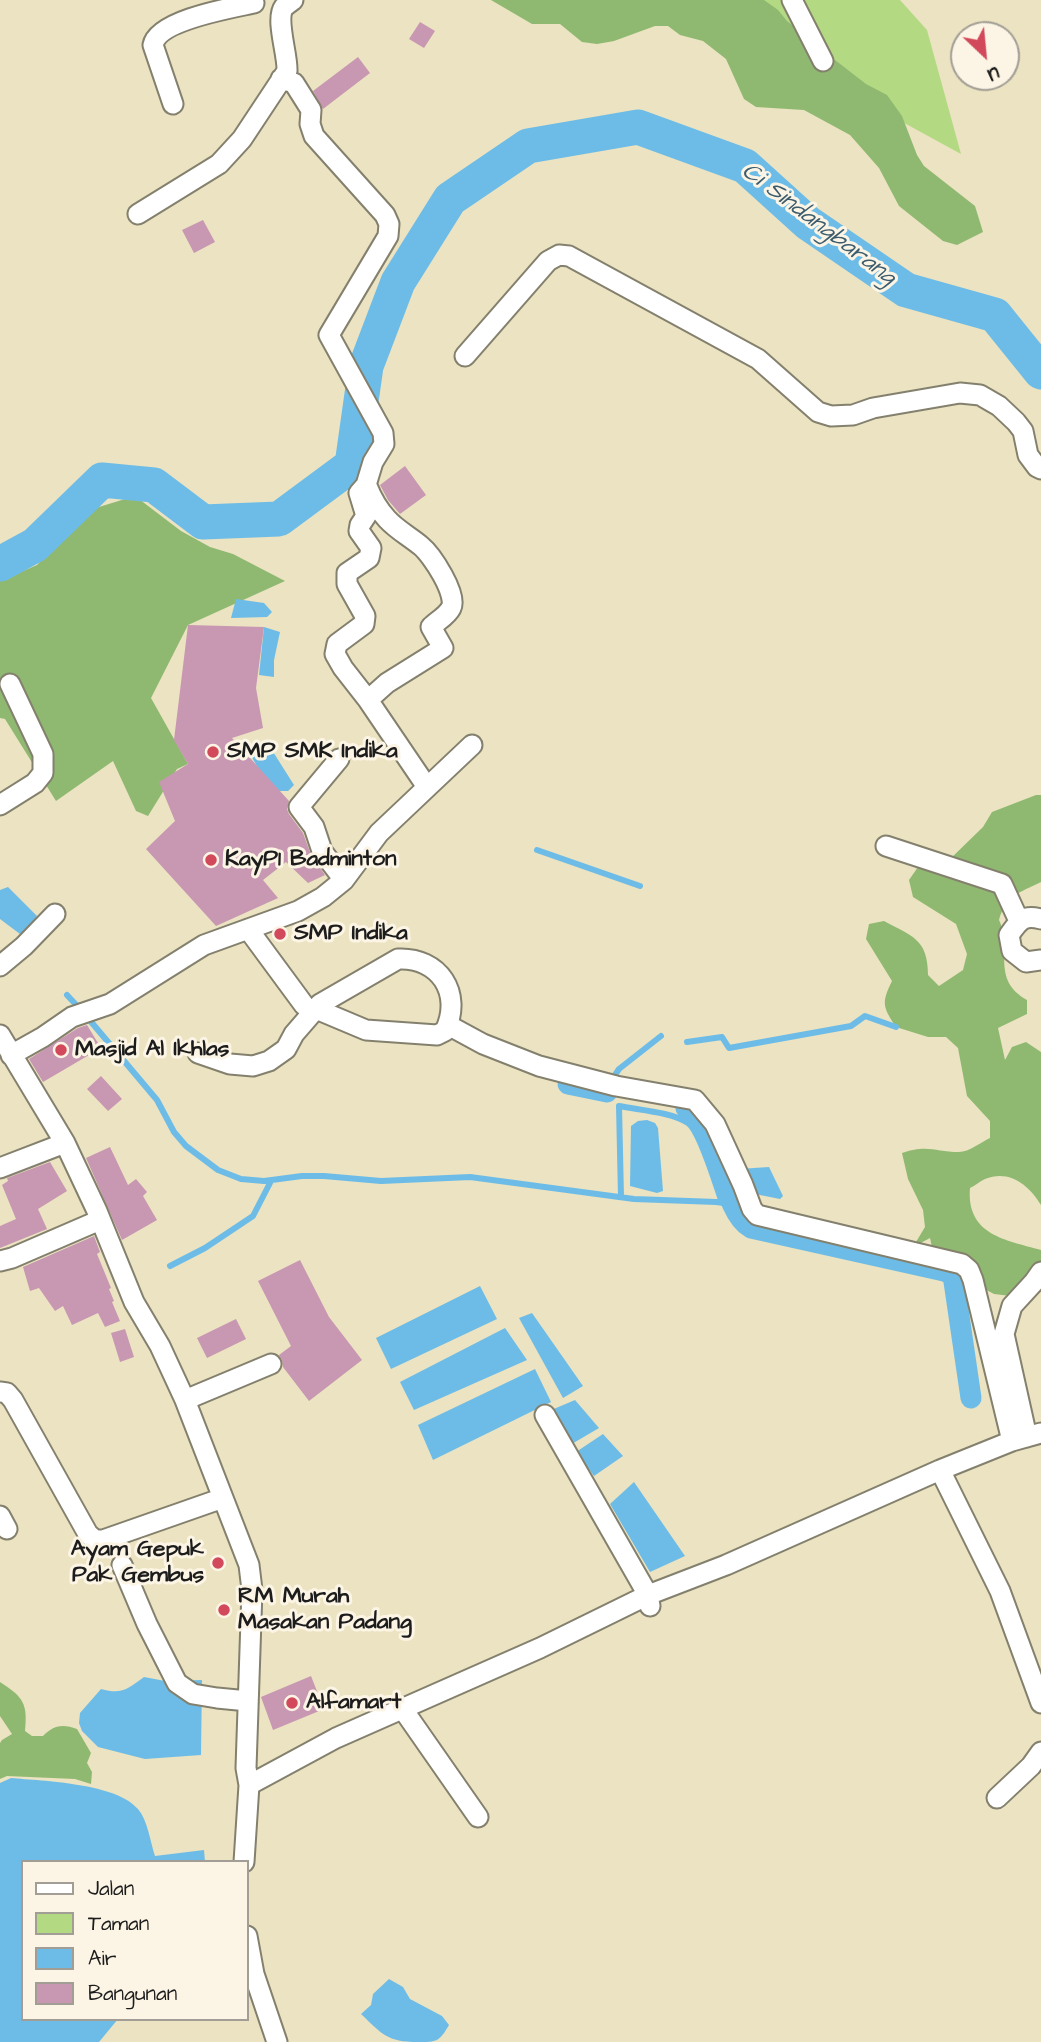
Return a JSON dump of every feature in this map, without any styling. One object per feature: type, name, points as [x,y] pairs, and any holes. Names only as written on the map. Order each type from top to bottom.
[{"type":"street","points":[[792,0],[823,61]]},
{"type":"street","points":[[173,104],[153,46],[154,40],[167,28],[253,1],[288,3]]},
{"type":"street","points":[[138,214],[219,164],[242,139],[287,71],[281,13],[288,3]]},
{"type":"street","points":[[281,79],[294,83],[300,91],[311,110],[310,124],[314,136],[385,215],[389,224],[388,236],[329,335],[383,433],[384,444],[373,462],[366,485],[359,493],[366,516],[359,531],[371,548],[369,558],[347,573],[347,584],[365,616],[364,624],[337,644],[335,654],[342,668],[368,700],[427,787]]},
{"type":"street","points":[[465,356],[548,261],[559,255],[569,256],[758,359],[818,412],[831,416],[853,415],[873,408],[960,393],[980,395],[999,406],[1023,430],[1028,455],[1041,469]]},
{"type":"street","points":[[366,485],[374,505],[400,532],[426,551],[440,572],[453,600],[447,614],[431,627],[443,648],[387,683],[368,700]]},
{"type":"street","points":[[0,805],[34,783],[43,773],[43,754],[10,684]]},
{"type":"street","points":[[11,1055],[72,1017],[110,1004],[204,945],[298,911],[344,880],[379,833],[472,745]]},
{"type":"street","points":[[339,759],[299,807],[314,827],[322,851],[344,880]]},
{"type":"street","points":[[886,846],[1002,884],[1019,921]]},
{"type":"street","points":[[0,966],[55,914]]},
{"type":"street","points":[[1041,919],[1032,917],[1019,921],[1009,935],[1012,951],[1026,962],[1041,960]]},
{"type":"street","points":[[198,1053],[230,1064],[253,1066],[269,1061],[286,1049],[310,1007],[320,1004],[398,959],[422,961],[434,968],[450,991],[452,1006],[448,1025],[445,1031],[437,1035],[366,1030],[310,1007],[248,929]]},
{"type":"street","points":[[448,1025],[483,1044],[539,1066],[616,1086],[695,1100],[711,1119],[757,1216],[962,1264],[969,1270],[973,1280],[1027,1437]]},
{"type":"street","points":[[0,1035],[65,1143],[134,1302],[160,1346],[185,1400],[249,1566],[251,1590],[246,1768],[249,1784],[244,1860]]},
{"type":"street","points":[[0,1168],[65,1143]]},
{"type":"street","points":[[0,1261],[100,1220]]},
{"type":"street","points":[[1027,1437],[1004,1334],[1012,1306],[1041,1272]]},
{"type":"street","points":[[185,1400],[271,1364]]},
{"type":"street","points":[[0,1392],[7,1393],[13,1400],[88,1534],[95,1540],[103,1540],[223,1499]]},
{"type":"street","points":[[545,1415],[649,1601]]},
{"type":"street","points":[[249,1784],[335,1738],[402,1708],[940,1470],[1027,1437]]},
{"type":"street","points":[[940,1470],[1000,1591],[1041,1703]]},
{"type":"street","points":[[122,1565],[177,1683],[193,1694],[248,1701]]},
{"type":"street","points":[[402,1708],[478,1817]]},
{"type":"street","points":[[997,1798],[1031,1766],[1041,1752]]},
{"type":"street","points":[[248,1941],[254,1973],[277,2042]]},
{"type":"green space","points":[[491,0],[764,0],[866,84],[887,95],[902,116],[924,166],[975,206],[983,232],[957,245],[943,241],[899,206],[879,168],[850,135],[804,110],[756,107],[744,99],[726,59],[703,41],[680,35],[668,26],[655,26],[614,41],[597,44],[582,42],[560,24],[532,24]]},
{"type":"green space","points":[[679,0],[900,0],[927,30],[961,154]]},
{"type":"green space","points":[[135,496],[181,531],[285,581],[188,625],[151,698],[188,764],[177,769],[148,816],[136,811],[113,761],[56,801],[5,719],[0,718],[0,581],[37,565],[89,510]]},
{"type":"green space","points":[[1041,795],[1041,882],[1010,900],[999,920],[1003,931],[1006,973],[1016,992],[1027,1000],[1027,1014],[998,1028],[1005,1060],[1012,1047],[1026,1042],[1041,1052],[1041,1205],[1024,1185],[1002,1176],[983,1180],[970,1188],[970,1204],[981,1226],[1002,1238],[1041,1250],[1041,1275],[1011,1296],[994,1294],[979,1286],[954,1285],[953,1275],[938,1265],[930,1238],[913,1247],[925,1227],[923,1210],[908,1179],[902,1153],[925,1149],[959,1152],[967,1150],[990,1138],[990,1121],[967,1096],[958,1048],[946,1037],[928,1037],[896,1027],[885,1005],[892,981],[866,939],[869,924],[884,921],[917,940],[925,953],[928,975],[939,986],[963,970],[967,954],[956,924],[913,897],[909,880],[918,867],[948,861],[983,827],[992,812]]},
{"type":"green space","points":[[0,1682],[22,1702],[26,1714],[25,1731],[32,1736],[43,1736],[59,1726],[77,1729],[91,1753],[87,1763],[92,1772],[91,1784],[75,1779],[7,1776],[0,1779],[0,1743],[12,1734],[0,1716]]},
{"type":"water","points":[[236,599],[264,603],[272,612],[267,617],[231,618]]},
{"type":"water","points":[[264,627],[280,632],[274,660],[274,677],[259,675]]},
{"type":"water","points":[[270,747],[294,785],[288,791],[271,791],[250,754]]},
{"type":"water","points":[[8,887],[37,916],[24,937],[0,919],[0,890]]},
{"type":"water","points":[[638,1121],[655,1123],[658,1128],[663,1191],[657,1193],[630,1186],[631,1126]]},
{"type":"water","points":[[769,1167],[783,1196],[780,1199],[745,1192],[739,1169]]},
{"type":"water","points":[[480,1286],[497,1319],[391,1369],[376,1338]]},
{"type":"water","points":[[532,1313],[583,1386],[563,1398],[519,1318]]},
{"type":"water","points":[[505,1328],[527,1360],[414,1410],[400,1382]]},
{"type":"water","points":[[535,1369],[551,1402],[433,1460],[418,1425]]},
{"type":"water","points":[[575,1400],[599,1428],[570,1445],[549,1411]]},
{"type":"water","points":[[603,1434],[623,1456],[594,1476],[576,1452]]},
{"type":"water","points":[[634,1482],[685,1556],[650,1572],[610,1504]]},
{"type":"water","points":[[144,1677],[165,1681],[202,1680],[201,1755],[145,1759],[98,1747],[82,1731],[80,1713],[101,1689],[124,1690]]},
{"type":"water","points":[[11,1778],[59,1782],[113,1794],[128,1800],[138,1809],[144,1819],[155,1856],[204,1850],[205,1860],[21,1860],[21,2021],[116,2021],[99,2042],[0,2042],[0,1783]]},
{"type":"water","points":[[389,1979],[403,1987],[410,1999],[442,2016],[449,2025],[440,2038],[434,2041],[408,2042],[392,2038],[380,2032],[361,2014],[371,2005],[373,1994]]},
{"type":"building","points":[[420,22],[435,31],[424,48],[409,39]]},
{"type":"building","points":[[358,57],[370,73],[323,109],[313,91]]},
{"type":"building","points":[[203,220],[215,242],[194,253],[182,230]]},
{"type":"building","points":[[405,466],[426,495],[400,514],[380,485]]},
{"type":"building","name":"SMP SMK Indika","points":[[188,625],[264,627],[256,688],[263,728],[232,738],[289,801],[289,814],[303,833],[311,855],[325,875],[308,883],[286,862],[263,880],[278,898],[216,926],[146,849],[175,821],[159,782],[188,764],[174,740]]},
{"type":"building","name":"Masjid Al Ikhlas","points":[[87,1025],[101,1048],[43,1082],[29,1059]]},
{"type":"building","points":[[101,1076],[122,1099],[108,1111],[87,1089]]},
{"type":"building","points":[[110,1147],[128,1185],[136,1179],[147,1192],[143,1196],[157,1220],[122,1240],[86,1158]]},
{"type":"building","points":[[50,1162],[67,1191],[38,1209],[47,1229],[0,1248],[0,1226],[16,1219],[2,1185],[8,1181],[7,1178]]},
{"type":"building","points":[[94,1236],[100,1252],[97,1254],[111,1288],[112,1302],[120,1321],[105,1327],[98,1313],[72,1325],[63,1306],[55,1311],[39,1288],[30,1291],[23,1267]]},
{"type":"building","points":[[300,1260],[329,1317],[362,1360],[309,1401],[283,1367],[279,1355],[291,1346],[258,1281]]},
{"type":"building","points":[[236,1319],[246,1339],[207,1358],[197,1338]]},
{"type":"building","points":[[125,1329],[134,1357],[120,1362],[111,1333]]},
{"type":"building","name":"Alfamart","points":[[311,1676],[324,1709],[273,1730],[261,1697]]},
{"type":"waterway","name":"Ci Sindangbarang","points":[[0,564],[35,545],[102,480],[154,485],[203,522],[279,519],[352,465],[366,366],[398,282],[450,199],[528,146],[638,127],[745,166],[808,223],[906,290],[995,315],[1041,372]]},
{"type":"waterway","points":[[537,850],[640,886]]},
{"type":"waterway","points":[[67,995],[80,1009]]},
{"type":"waterway","points":[[687,1042],[722,1037],[729,1048],[851,1026],[865,1016],[896,1027]]},
{"type":"waterway","points":[[87,1017],[157,1100],[174,1132],[186,1146],[218,1170],[241,1179],[264,1181],[324,1176],[381,1181],[470,1177],[634,1199],[748,1206]]},
{"type":"waterway","points":[[617,1081],[615,1075],[619,1069],[661,1036]]},
{"type":"waterway","points":[[568,1084],[607,1092]]},
{"type":"waterway","points":[[621,1197],[619,1106],[664,1114],[688,1123],[702,1147],[722,1203]]},
{"type":"waterway","points":[[686,1108],[698,1116],[707,1130],[732,1203],[740,1218],[751,1228],[953,1275],[971,1398]]},
{"type":"waterway","points":[[170,1266],[205,1248],[253,1216],[271,1181]]},
{"type":"place","name":"SMP SMK Indika","points":[[213,752]]},
{"type":"place","name":"KayP1 Badminton","points":[[211,860]]},
{"type":"place","name":"SMP Indika","points":[[280,934]]},
{"type":"place","name":"Masjid Al Ikhlas","points":[[61,1050]]},
{"type":"place","name":"Ayam Gepuk Pak Gembus","points":[[218,1563]]},
{"type":"place","name":"RM Murah Masakan Padang","points":[[224,1610]]},
{"type":"place","name":"Alfamart","points":[[292,1703]]}]
